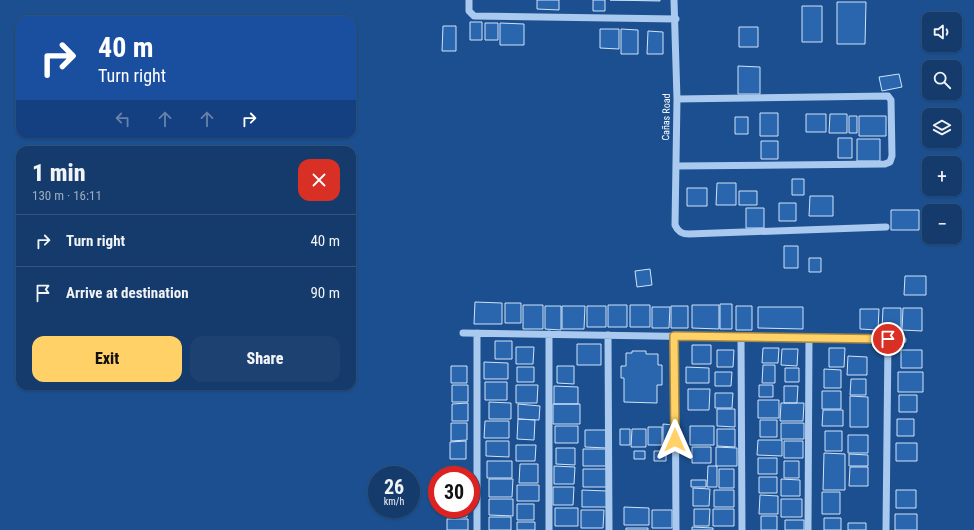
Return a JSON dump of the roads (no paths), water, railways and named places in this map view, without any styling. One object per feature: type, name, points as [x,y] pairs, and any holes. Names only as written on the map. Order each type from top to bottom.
[{"type":"street","points":[[468,0],[469,11],[474,16],[676,20]]},
{"type":"street","name":"Cañas Road","points":[[674,0],[676,20],[677,99],[675,225],[680,232],[689,234],[886,227]]},
{"type":"street","points":[[676,166],[885,164],[890,162],[892,156],[891,100],[888,96],[677,99]]},
{"type":"street","points":[[463,333],[903,340]]},
{"type":"street","points":[[477,333],[477,530]]},
{"type":"street","points":[[549,334],[549,530]]},
{"type":"street","points":[[608,335],[609,530]]},
{"type":"street","points":[[674,336],[676,530]]},
{"type":"street","points":[[741,337],[742,530]]},
{"type":"street","points":[[808,530],[809,338]]},
{"type":"street","points":[[886,530],[888,339]]}]
